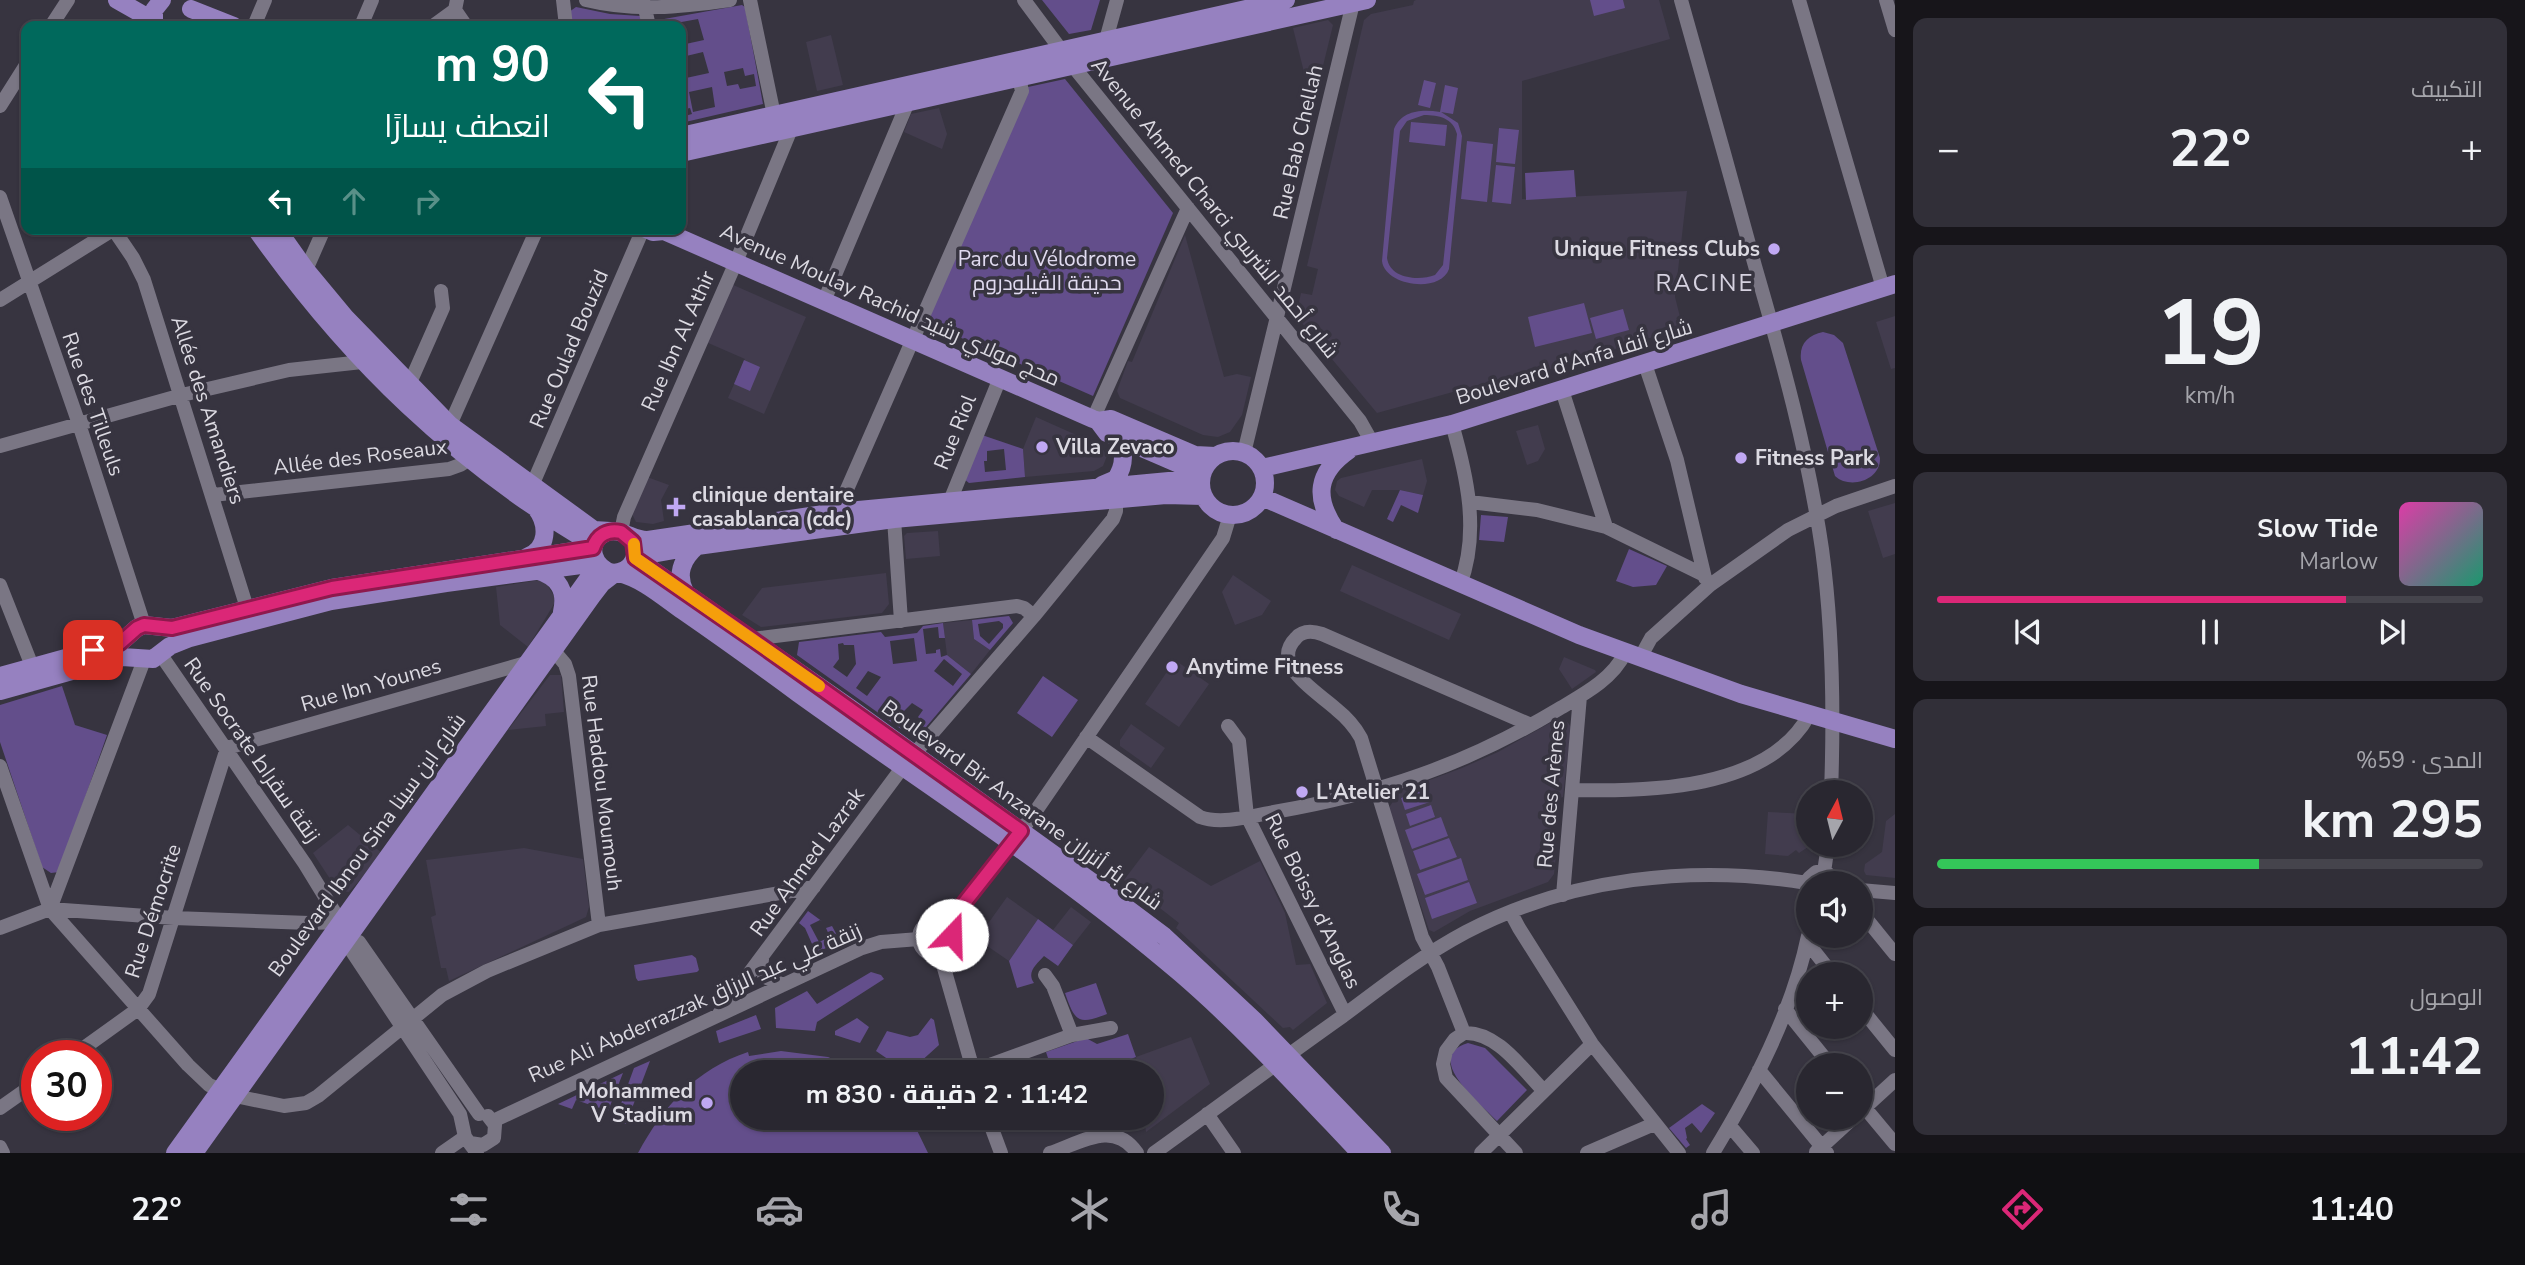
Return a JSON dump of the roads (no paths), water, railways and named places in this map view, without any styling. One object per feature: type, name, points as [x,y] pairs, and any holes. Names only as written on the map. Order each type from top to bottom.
[{"type":"main road","points":[[117,0],[149,21]]},
{"type":"main road","points":[[155,21],[154,10],[162,0]]},
{"type":"main road","points":[[686,135],[1106,40],[1239,5],[1286,0]]},
{"type":"main road","points":[[686,152],[1360,2]]},
{"type":"main road","points":[[188,8],[221,21]]},
{"type":"main road","points":[[260,235],[362,362],[443,440],[468,460],[594,530],[648,540],[837,512],[1099,486],[1202,482]]},
{"type":"main road","points":[[281,235],[345,317],[409,384],[450,425],[595,555],[607,572],[617,573],[628,568],[635,557],[635,546],[620,533],[600,536],[595,555]]},
{"type":"main road","name":"Avenue Moulay Rachid محج مولاي رشيد","points":[[675,235],[1096,420],[1107,433],[1202,482]]},
{"type":"main road","name":"Boulevard d'Anfa شارع أنفا","points":[[1262,468],[1452,424],[1889,286]]},
{"type":"main road","name":"Avenue Moulay Rachid محج مولاي رشيد","points":[[1096,420],[1111,419],[1195,455],[1215,456]]},
{"type":"main road","points":[[1099,486],[1116,479],[1122,469],[1122,449],[1114,435]]},
{"type":"main road","points":[[1336,530],[1322,505],[1322,484],[1328,469],[1352,449]]},
{"type":"main road","points":[[1228,451],[1244,453],[1254,458],[1262,468],[1265,483],[1262,497],[1248,512],[1230,515],[1216,510],[1202,482],[1206,465],[1215,456],[1228,451]]},
{"type":"main road","points":[[635,557],[697,546],[894,520],[1186,494],[1202,482]]},
{"type":"main road","points":[[531,497],[542,519],[545,535],[531,564]]},
{"type":"main road","points":[[1262,497],[1460,585],[1633,656],[1809,715],[1895,739]]},
{"type":"main road","points":[[685,592],[680,579],[681,571],[687,556],[697,546]]},
{"type":"main road","points":[[0,676],[113,645],[145,629],[181,626],[344,586],[595,555]]},
{"type":"main road","name":"Boulevard Ibnou Sina شارع ابن سينا","points":[[347,933],[562,612],[595,555]]},
{"type":"main road","name":"Boulevard Bir Anzarane شارع بئر أنزران","points":[[635,557],[685,592],[747,645],[1016,838],[1281,1059],[1382,1153]]},
{"type":"main road","points":[[0,691],[122,657],[152,655],[202,635],[331,601],[531,564],[559,582],[564,598],[562,612]]},
{"type":"main road","name":"Boulevard Ibnou Sina شارع ابن سينا","points":[[175,1153],[227,1093],[347,933],[602,583],[617,573]]},
{"type":"main road","name":"Boulevard Bir Anzarane شارع بئر أنزران","points":[[617,573],[628,575],[747,645]]},
{"type":"main road","points":[[145,629],[129,645],[152,655]]},
{"type":"main road","points":[[145,629],[165,638],[152,655]]},
{"type":"main road","name":"Boulevard Bir Anzarane شارع بئر أنزران","points":[[1281,1059],[1360,1153]]},
{"type":"main road","name":"Boulevard Ibnou Sina شارع ابن سينا","points":[[194,1153],[227,1093]]},
{"type":"street","points":[[54,21],[68,0]]},
{"type":"street","points":[[256,21],[265,0]]},
{"type":"street","points":[[363,21],[372,0]]},
{"type":"street","points":[[563,0],[565,21]]},
{"type":"street","points":[[586,0],[613,6],[730,0]]},
{"type":"street","points":[[750,0],[774,115]]},
{"type":"street","name":"Avenue Ahmed Charci شارع أحمد الشرسي","points":[[1024,0],[1073,66],[1360,421],[1373,444]]},
{"type":"street","points":[[1101,59],[1117,0]]},
{"type":"street","points":[[1681,0],[1772,323],[1816,514],[1829,616],[1831,780]]},
{"type":"street","points":[[1799,0],[1889,286]]},
{"type":"street","points":[[1886,0],[1895,30]]},
{"type":"street","name":"Rue Bab Chellah","points":[[1244,453],[1360,2]]},
{"type":"street","points":[[438,21],[456,5],[464,21]]},
{"type":"street","points":[[0,106],[21,73]]},
{"type":"street","points":[[837,512],[1021,91],[1019,78]]},
{"type":"street","points":[[824,301],[908,102]]},
{"type":"street","name":"Rue Ibn Al Athir","points":[[620,533],[624,517],[791,129]]},
{"type":"street","name":"Rue des Tilleuls","points":[[0,197],[79,424],[145,629]]},
{"type":"street","points":[[1096,420],[1188,208]]},
{"type":"street","points":[[0,300],[106,235]]},
{"type":"street","name":"Allée des Amandiers","points":[[117,235],[139,268],[182,395],[247,608]]},
{"type":"street","points":[[306,270],[321,235]]},
{"type":"street","points":[[450,425],[534,235]]},
{"type":"street","name":"Rue Oulad Bouzid","points":[[531,497],[641,235]]},
{"type":"street","points":[[409,384],[443,308],[442,291]]},
{"type":"street","points":[[0,446],[182,395],[289,370],[362,362]]},
{"type":"street","points":[[1645,363],[1677,460],[1706,579]]},
{"type":"street","name":"Rue Riol","points":[[950,501],[1000,378]]},
{"type":"street","points":[[1562,390],[1606,527]]},
{"type":"street","points":[[1452,424],[1463,461],[1470,502],[1468,565],[1460,585]]},
{"type":"street","name":"Allée des Roseaux","points":[[213,495],[449,469],[468,460]]},
{"type":"street","points":[[1086,737],[1208,820],[1247,817],[1376,791],[1459,761],[1531,725],[1580,696],[1633,656],[1706,579],[1816,514],[1895,486]]},
{"type":"street","name":"Rue Ahmed Lazrak","points":[[719,1014],[908,761],[1034,616],[1113,519],[1116,500]]},
{"type":"street","points":[[1470,502],[1537,510],[1606,527],[1706,579]]},
{"type":"street","points":[[946,926],[1016,838],[1086,737],[1223,538],[1230,515]]},
{"type":"street","points":[[894,520],[901,621]]},
{"type":"street","points":[[0,585],[32,666]]},
{"type":"street","points":[[747,645],[1017,606],[1034,616]]},
{"type":"street","points":[[1464,1033],[1438,967],[1422,937],[1362,741],[1355,728],[1338,710],[1293,670],[1289,652],[1292,643],[1300,635],[1311,632],[1322,634],[1531,725]]},
{"type":"street","name":"Rue Haddou Moumouh","points":[[554,651],[565,664],[569,676],[599,925]]},
{"type":"street","points":[[50,909],[152,655]]},
{"type":"street","name":"Rue Socrate زنقة سقراط","points":[[152,655],[227,748],[305,864],[347,933],[351,950],[479,1114]]},
{"type":"street","name":"Rue Ibn Younes","points":[[227,748],[526,663]]},
{"type":"street","name":"Rue des Arènes","points":[[1563,895],[1580,696]]},
{"type":"street","points":[[1573,790],[1666,789],[1735,772],[1784,746],[1798,734],[1809,715]]},
{"type":"street","name":"Rue Boissy d’Anglas","points":[[1228,726],[1239,741],[1247,817],[1345,1014]]},
{"type":"street","name":"Rue Démocrite","points":[[95,1040],[138,1010],[154,982],[227,748]]},
{"type":"street","points":[[0,766],[50,909],[138,1010],[209,1085],[227,1093],[284,1107],[306,1103],[324,1092],[442,995],[487,971],[599,925],[814,887]]},
{"type":"street","points":[[1154,1153],[1430,953],[1467,932],[1511,913],[1563,895],[1640,879],[1690,875],[1758,876],[1796,884]]},
{"type":"street","points":[[1873,891],[1895,893]]},
{"type":"street","points":[[0,928],[50,909],[174,918],[309,923],[347,933]]},
{"type":"street","points":[[1511,913],[1592,1044],[1679,1153]]},
{"type":"street","points":[[939,922],[946,926],[951,933],[952,942],[947,950],[932,955],[926,952],[919,939],[920,932],[928,924],[939,922]]},
{"type":"street","points":[[1873,927],[1895,954]]},
{"type":"street","name":"Rue Ali Abderrazzak زنقة علي عبد الرزاق","points":[[494,1128],[719,1014],[868,945],[919,939]]},
{"type":"street","points":[[1713,1153],[1759,1070],[1785,1010],[1804,948]]},
{"type":"street","points":[[940,954],[971,1060]]},
{"type":"street","points":[[762,958],[761,968],[765,977],[783,985]]},
{"type":"street","points":[[1045,975],[1054,986],[1072,1035]]},
{"type":"street","points":[[1785,1010],[1820,1053]]},
{"type":"street","points":[[1873,1023],[1895,1050]]},
{"type":"street","name":"Rue Socrate زنقة سقراط","points":[[407,1024],[460,1114],[469,1139]]},
{"type":"street","points":[[1006,1060],[1072,1035],[1111,1028]]},
{"type":"street","points":[[1517,1153],[1445,1075],[1443,1064],[1446,1051],[1455,1039],[1464,1033],[1475,1034],[1492,1041],[1544,1091]]},
{"type":"street","points":[[1481,1153],[1592,1044]]},
{"type":"street","points":[[1759,1070],[1821,1151],[1841,1130]]},
{"type":"street","points":[[1873,1098],[1895,1080]]},
{"type":"street","points":[[0,1108],[21,1093]]},
{"type":"street","points":[[1207,1114],[1234,1153]]},
{"type":"street","points":[[469,1139],[470,1117],[487,1115],[494,1128],[499,1153]]},
{"type":"street","points":[[1873,1119],[1895,1144]]},
{"type":"street","points":[[1587,1153],[1654,1124]]},
{"type":"street","points":[[1730,1126],[1753,1153]]},
{"type":"street","points":[[469,1139],[483,1145],[490,1142],[494,1128]]},
{"type":"street","points":[[992,1130],[1001,1153]]},
{"type":"street","points":[[1050,1153],[1111,1134],[1125,1139],[1137,1153]]},
{"type":"street","points":[[442,1153],[469,1139]]},
{"type":"street","points":[[0,1147],[3,1153]]},
{"type":"place","name":"Unique Fitness Clubs","points":[[1774,249]]},
{"type":"place","name":"Villa Zevaco","points":[[1042,447]]},
{"type":"place","name":"Fitness Park","points":[[1741,458]]},
{"type":"place","name":"clinique dentaire casablanca (cdc)","points":[[676,507]]},
{"type":"place","name":"Anytime Fitness","points":[[1172,667]]},
{"type":"place","name":"L'Atelier 21","points":[[1302,792]]},
{"type":"place","name":"Mohammed V Stadium","points":[[707,1103]]},
{"type":"district","name":"RACINE","points":[[1705,283]]},
{"type":"park label","name":"Parc du Vélodrome حديقة الڤيلودروم","points":[[1047,271]]}]
